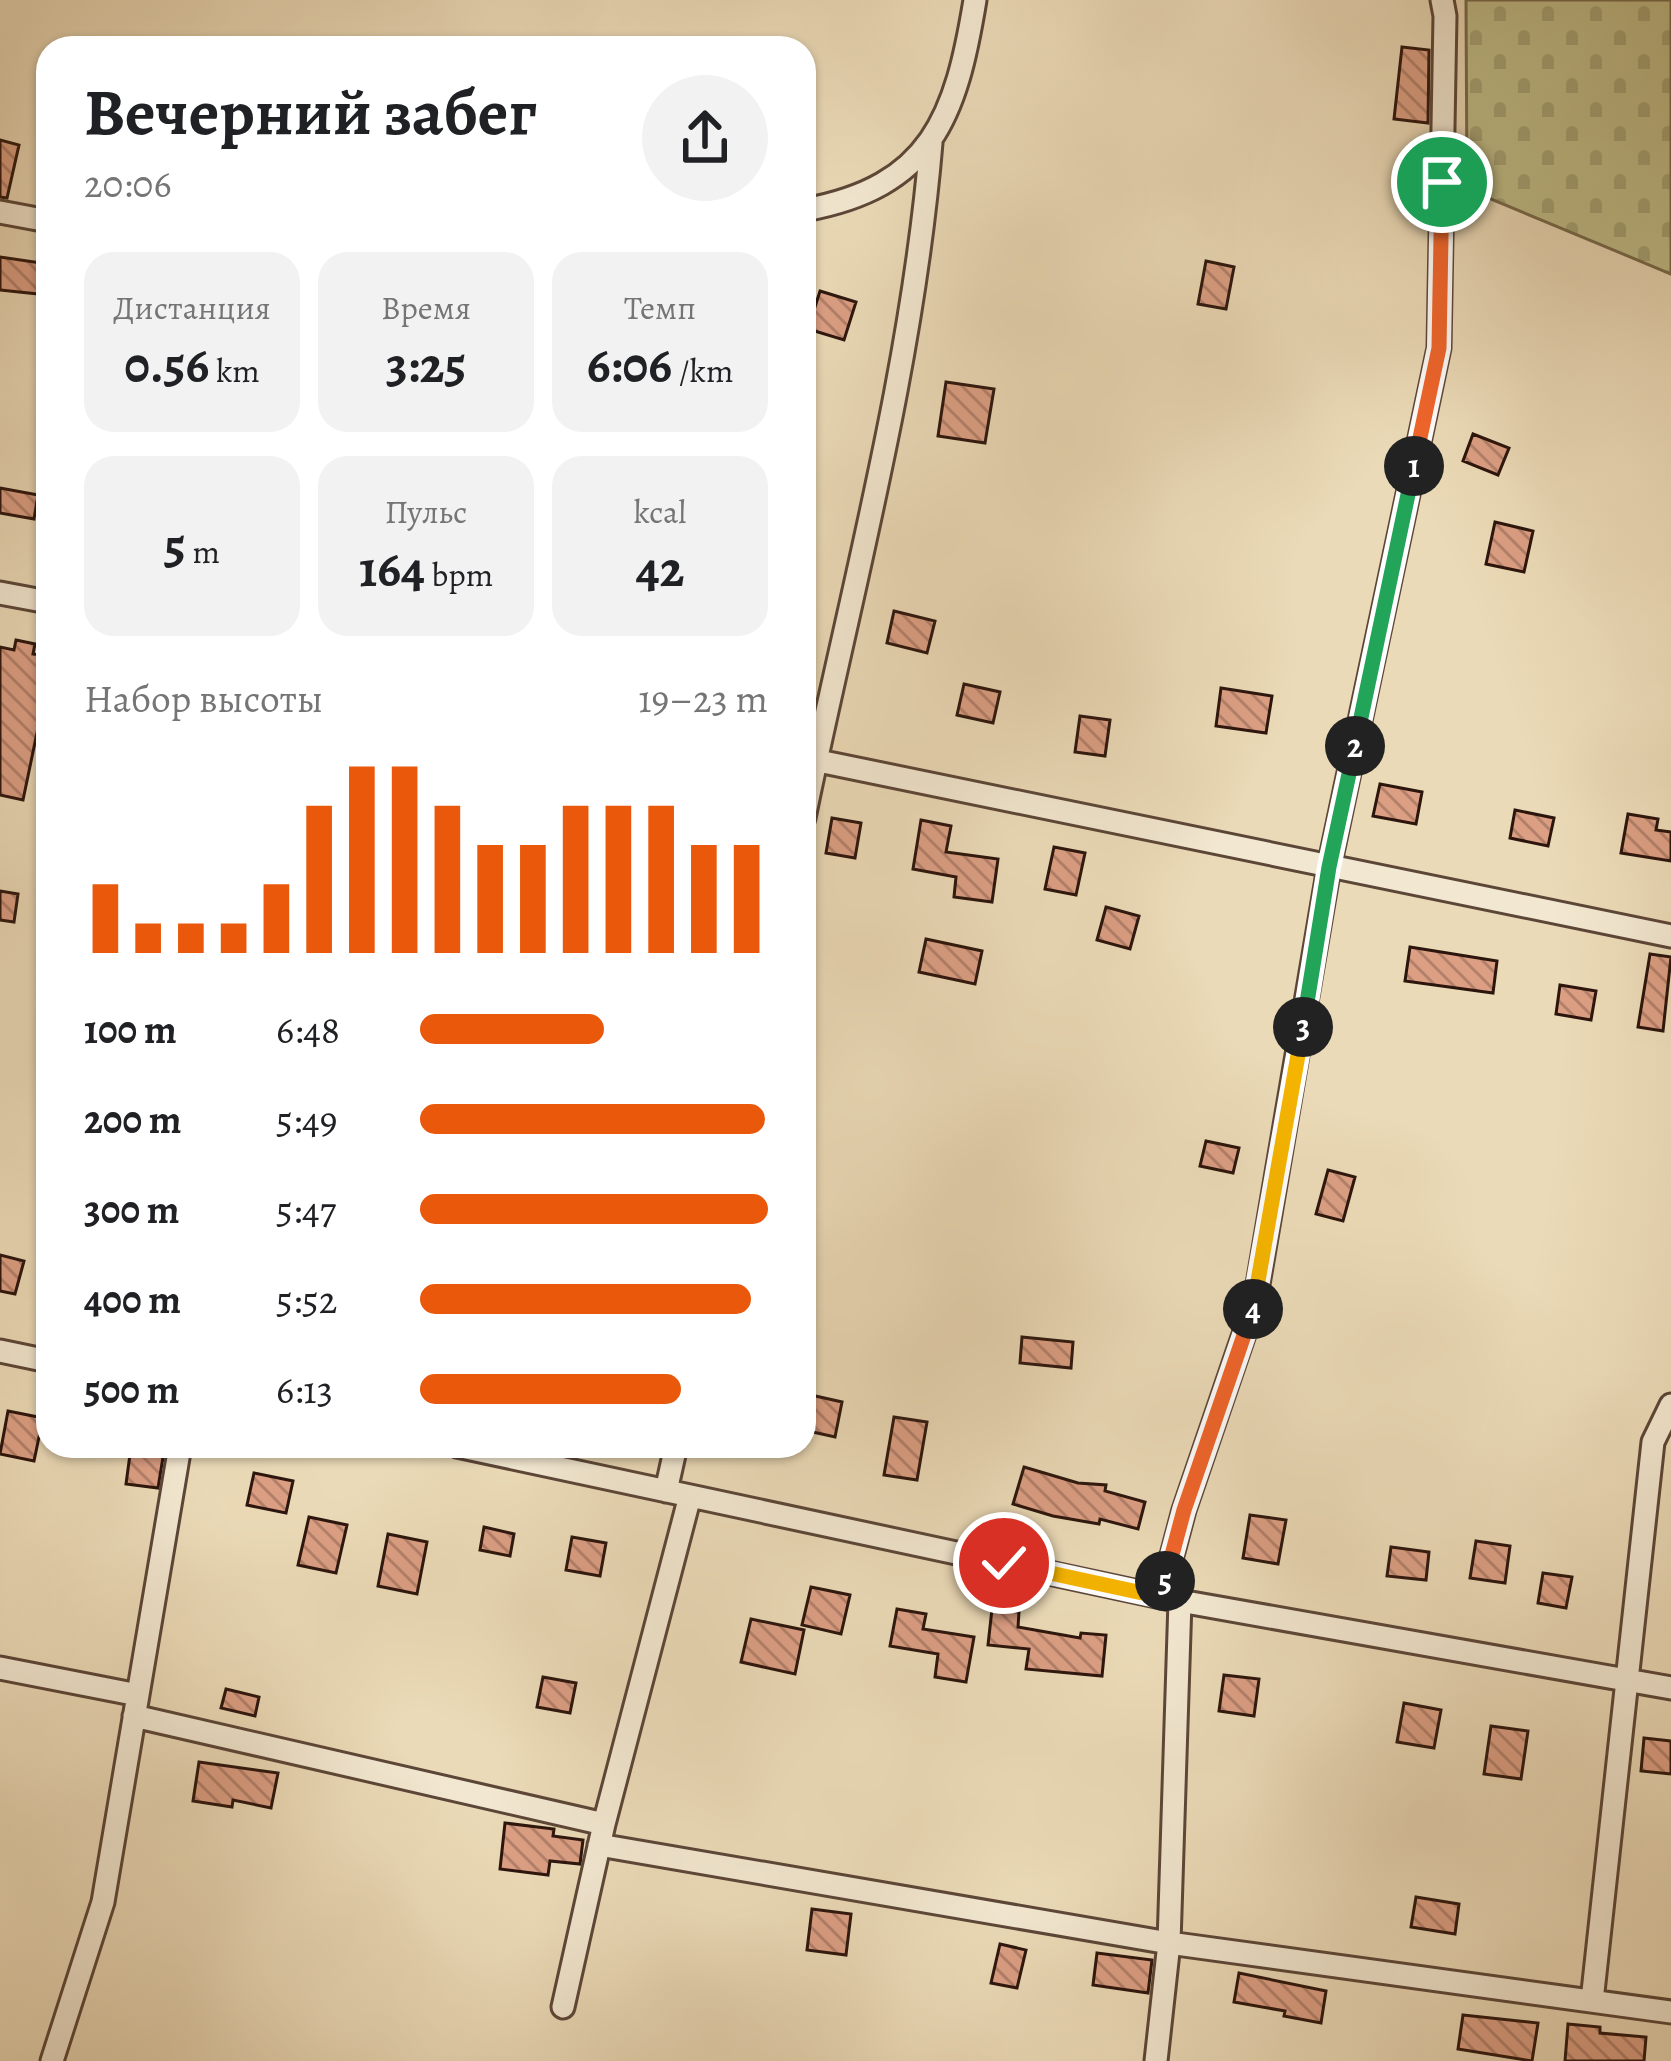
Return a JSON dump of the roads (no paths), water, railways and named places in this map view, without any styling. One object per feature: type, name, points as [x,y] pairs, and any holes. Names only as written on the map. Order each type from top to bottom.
[{"type":"street","points":[[816,209],[848,202],[890,179],[931,143],[950,109],[965,63],[975,0]]},
{"type":"street","points":[[1156,2061],[1168,1943],[1170,1599],[1184,1510],[1256,1302],[1329,867],[1439,348],[1442,0]]},
{"type":"street","points":[[816,739],[843,651],[908,333],[931,143]]},
{"type":"street","points":[[0,212],[36,219]]},
{"type":"street","points":[[0,593],[36,600]]},
{"type":"street","points":[[816,760],[1671,935]]},
{"type":"street","points":[[0,1352],[36,1359]]},
{"type":"street","points":[[1592,2001],[1654,1442],[1671,1405]]},
{"type":"street","points":[[52,2061],[103,1901],[178,1458]]},
{"type":"street","points":[[513,1458],[1170,1599],[1671,1688]]},
{"type":"street","points":[[666,1491],[673,1458]]},
{"type":"street","points":[[562,2007],[691,1496]]},
{"type":"street","points":[[0,1667],[602,1834],[1168,1943],[1671,2012]]}]
